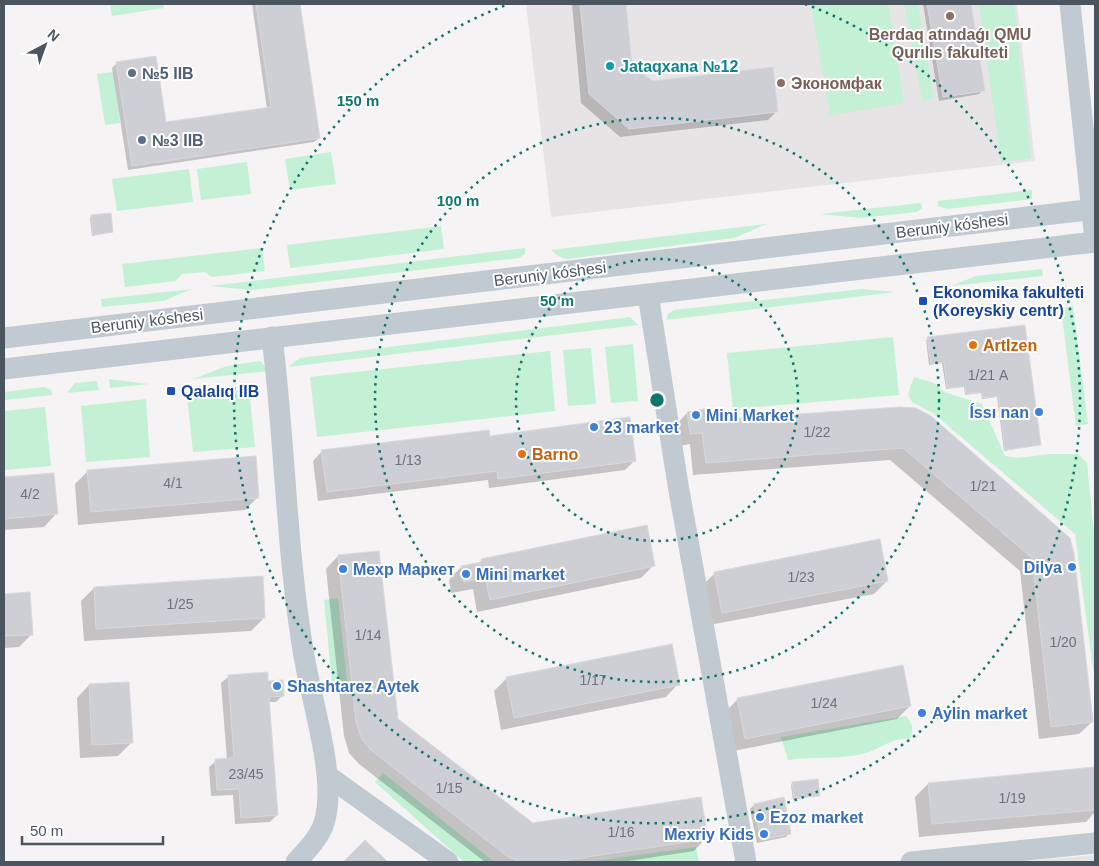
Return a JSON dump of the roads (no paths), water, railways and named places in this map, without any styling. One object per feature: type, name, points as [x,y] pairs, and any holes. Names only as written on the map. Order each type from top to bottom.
[{"type":"street","points":[[1070,4],[1095,241]]},
{"type":"street","name":"Beruniy kóshesi","points":[[4,338],[1093,209]]},
{"type":"street","name":"Beruniy kóshesi","points":[[4,368],[1095,241]]},
{"type":"street","points":[[648,294],[678,485],[746,862]]},
{"type":"street","points":[[272,337],[286,506],[303,650],[328,776],[326,815],[316,840],[296,862]]},
{"type":"street","points":[[328,776],[448,862]]},
{"type":"street","points":[[911,862],[1095,843]]},
{"type":"place","name":"Berdaq atındaǵı QMU Qurılıs fakulteti","points":[[950,16]]},
{"type":"place","name":"Jataqxana №12","points":[[610,66]]},
{"type":"place","name":"№5 IIB","points":[[132,73]]},
{"type":"place","name":"Экономфак","points":[[781,83]]},
{"type":"place","name":"№3 IIB","points":[[142,140]]},
{"type":"place","name":"Ekonomika fakulteti (Koreyskiy centr)","points":[[923,301]]},
{"type":"place","name":"ArtIzen","points":[[973,345]]},
{"type":"place","name":"Qalalıq IIB","points":[[171,391]]},
{"type":"place","name":"Íssı nan","points":[[1039,412]]},
{"type":"place","name":"Mini Market","points":[[696,415]]},
{"type":"place","name":"23 market","points":[[594,427]]},
{"type":"place","name":"Barno","points":[[522,454]]},
{"type":"place","name":"Dilya","points":[[1072,567]]},
{"type":"place","name":"Мехр Маркет","points":[[343,569]]},
{"type":"place","name":"Mini market","points":[[466,574]]},
{"type":"place","name":"Shashtarez Aytek","points":[[277,686]]},
{"type":"place","name":"Aylin market","points":[[922,713]]},
{"type":"place","name":"Ezoz market","points":[[760,817]]},
{"type":"place","name":"Mexriy Kids","points":[[764,834]]}]
